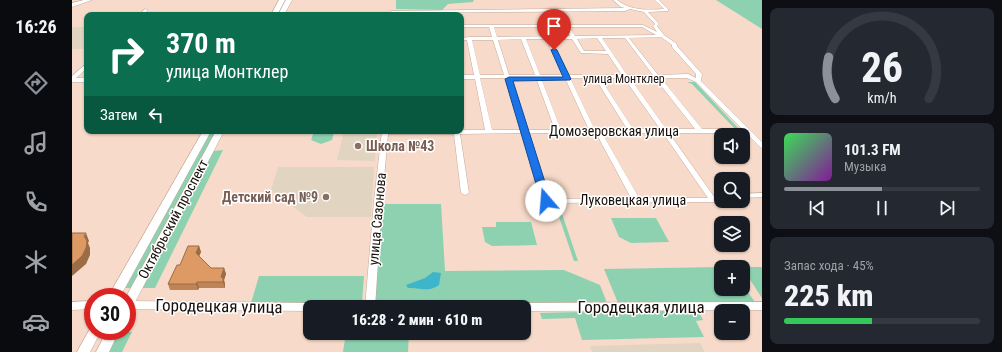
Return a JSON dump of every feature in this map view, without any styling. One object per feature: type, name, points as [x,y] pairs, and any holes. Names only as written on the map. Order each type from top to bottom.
[{"type":"main road","points":[[72,4],[81,0]]},
{"type":"main road","points":[[72,4],[89,0]]},
{"type":"main road","points":[[276,12],[282,0]]},
{"type":"main road","points":[[283,12],[289,0]]},
{"type":"main road","name":"Октябрьский проспект","points":[[119,288],[205,134]]},
{"type":"main road","name":"Октябрьский проспект","points":[[136,289],[218,134]]},
{"type":"main road","points":[[83,352],[90,340]]},
{"type":"main road","points":[[102,352],[109,340]]},
{"type":"street","points":[[614,0],[622,6],[643,11],[667,10],[657,0]]},
{"type":"street","points":[[464,12],[625,10],[629,8]]},
{"type":"street","points":[[643,11],[656,24],[655,26],[662,36]]},
{"type":"street","points":[[464,26],[643,26],[675,45],[674,46],[699,74],[698,79],[743,128]]},
{"type":"street","points":[[492,26],[524,132]]},
{"type":"street","points":[[566,26],[583,52],[610,53]]},
{"type":"street","points":[[464,38],[627,38],[662,36]]},
{"type":"street","points":[[469,38],[489,132]]},
{"type":"street","points":[[522,38],[559,132]]},
{"type":"street","points":[[548,38],[567,78],[635,198]]},
{"type":"street","points":[[599,38],[682,156],[714,196]]},
{"type":"street","points":[[627,38],[700,131]]},
{"type":"street","points":[[72,80],[84,68]]},
{"type":"street","name":"улица Монтклер","points":[[464,78],[689,77],[698,79]]},
{"type":"street","points":[[598,78],[631,131]]},
{"type":"street","points":[[72,80],[84,80]]},
{"type":"street","name":"Домозеровская улица","points":[[464,131],[714,131]]},
{"type":"street","name":"Луковецкая улица","points":[[524,132],[546,201],[714,200]]},
{"type":"street","name":"улица Сазонова","points":[[371,300],[385,134]]},
{"type":"street","points":[[457,134],[465,193]]},
{"type":"street","points":[[750,135],[762,146]]},
{"type":"street","points":[[750,196],[762,195]]},
{"type":"street","points":[[72,306],[84,305]]},
{"type":"street","name":"Городецкая улица","points":[[136,306],[303,307]]},
{"type":"street","name":"Городецкая улица","points":[[531,307],[762,306]]},
{"type":"shaded area","points":[[72,27],[84,27],[84,49],[72,49]]},
{"type":"shaded area","name":"Школа №43","points":[[343,134],[377,134],[375,161],[337,160]]},
{"type":"shaded area","name":"Детский сад №9","points":[[278,167],[374,167],[371,217],[307,217],[271,190]]},
{"type":"shaded area","points":[[700,343],[705,352],[592,352],[590,346]]},
{"type":"green space","points":[[396,0],[474,0],[473,2],[448,4],[442,10],[396,9]]},
{"type":"green space","points":[[716,0],[762,0],[762,29]]},
{"type":"green space","points":[[687,82],[695,82],[738,128],[734,128],[692,84]]},
{"type":"green space","points":[[209,134],[214,134],[132,288],[125,288]]},
{"type":"green space","points":[[313,134],[333,134],[332,140],[321,144],[311,140]]},
{"type":"green space","points":[[223,150],[155,288],[142,288],[213,151]]},
{"type":"green space","points":[[382,204],[441,204],[445,271],[564,270],[600,285],[607,303],[531,303],[531,300],[375,300]]},
{"type":"green space","points":[[555,205],[559,205],[578,261],[574,261]]},
{"type":"green space","points":[[611,218],[656,218],[669,242],[631,243],[619,237]]},
{"type":"green space","points":[[496,222],[531,222],[537,245],[492,246],[485,242],[482,227],[496,227]]},
{"type":"green space","points":[[714,267],[714,296],[750,295],[755,302],[618,303],[604,269]]},
{"type":"green space","points":[[750,267],[762,267],[762,298],[750,280]]},
{"type":"green space","points":[[259,276],[364,276],[362,300],[303,300],[303,303],[251,303]]},
{"type":"green space","points":[[697,309],[703,320],[696,321],[704,337],[582,340],[575,318],[542,319],[540,313]]},
{"type":"green space","points":[[113,340],[128,340],[122,352],[107,352]]},
{"type":"green space","points":[[345,340],[409,340],[408,352],[343,352]]},
{"type":"water","points":[[433,272],[441,273],[439,285],[432,289],[408,288],[406,285],[425,278]]},
{"type":"building","points":[[72,233],[86,233],[84,236],[87,241],[86,248],[82,256],[72,265]]},
{"type":"building","points":[[188,246],[199,246],[196,253],[211,268],[224,268],[221,277],[223,278],[223,282],[168,284],[177,265],[180,265]]},
{"type":"place","name":"Школа №43","points":[[358,146]]},
{"type":"place","name":"Детский сад №9","points":[[326,197]]},
{"type":"route","points":[[546,201],[509,79],[568,79],[554,50]]}]
